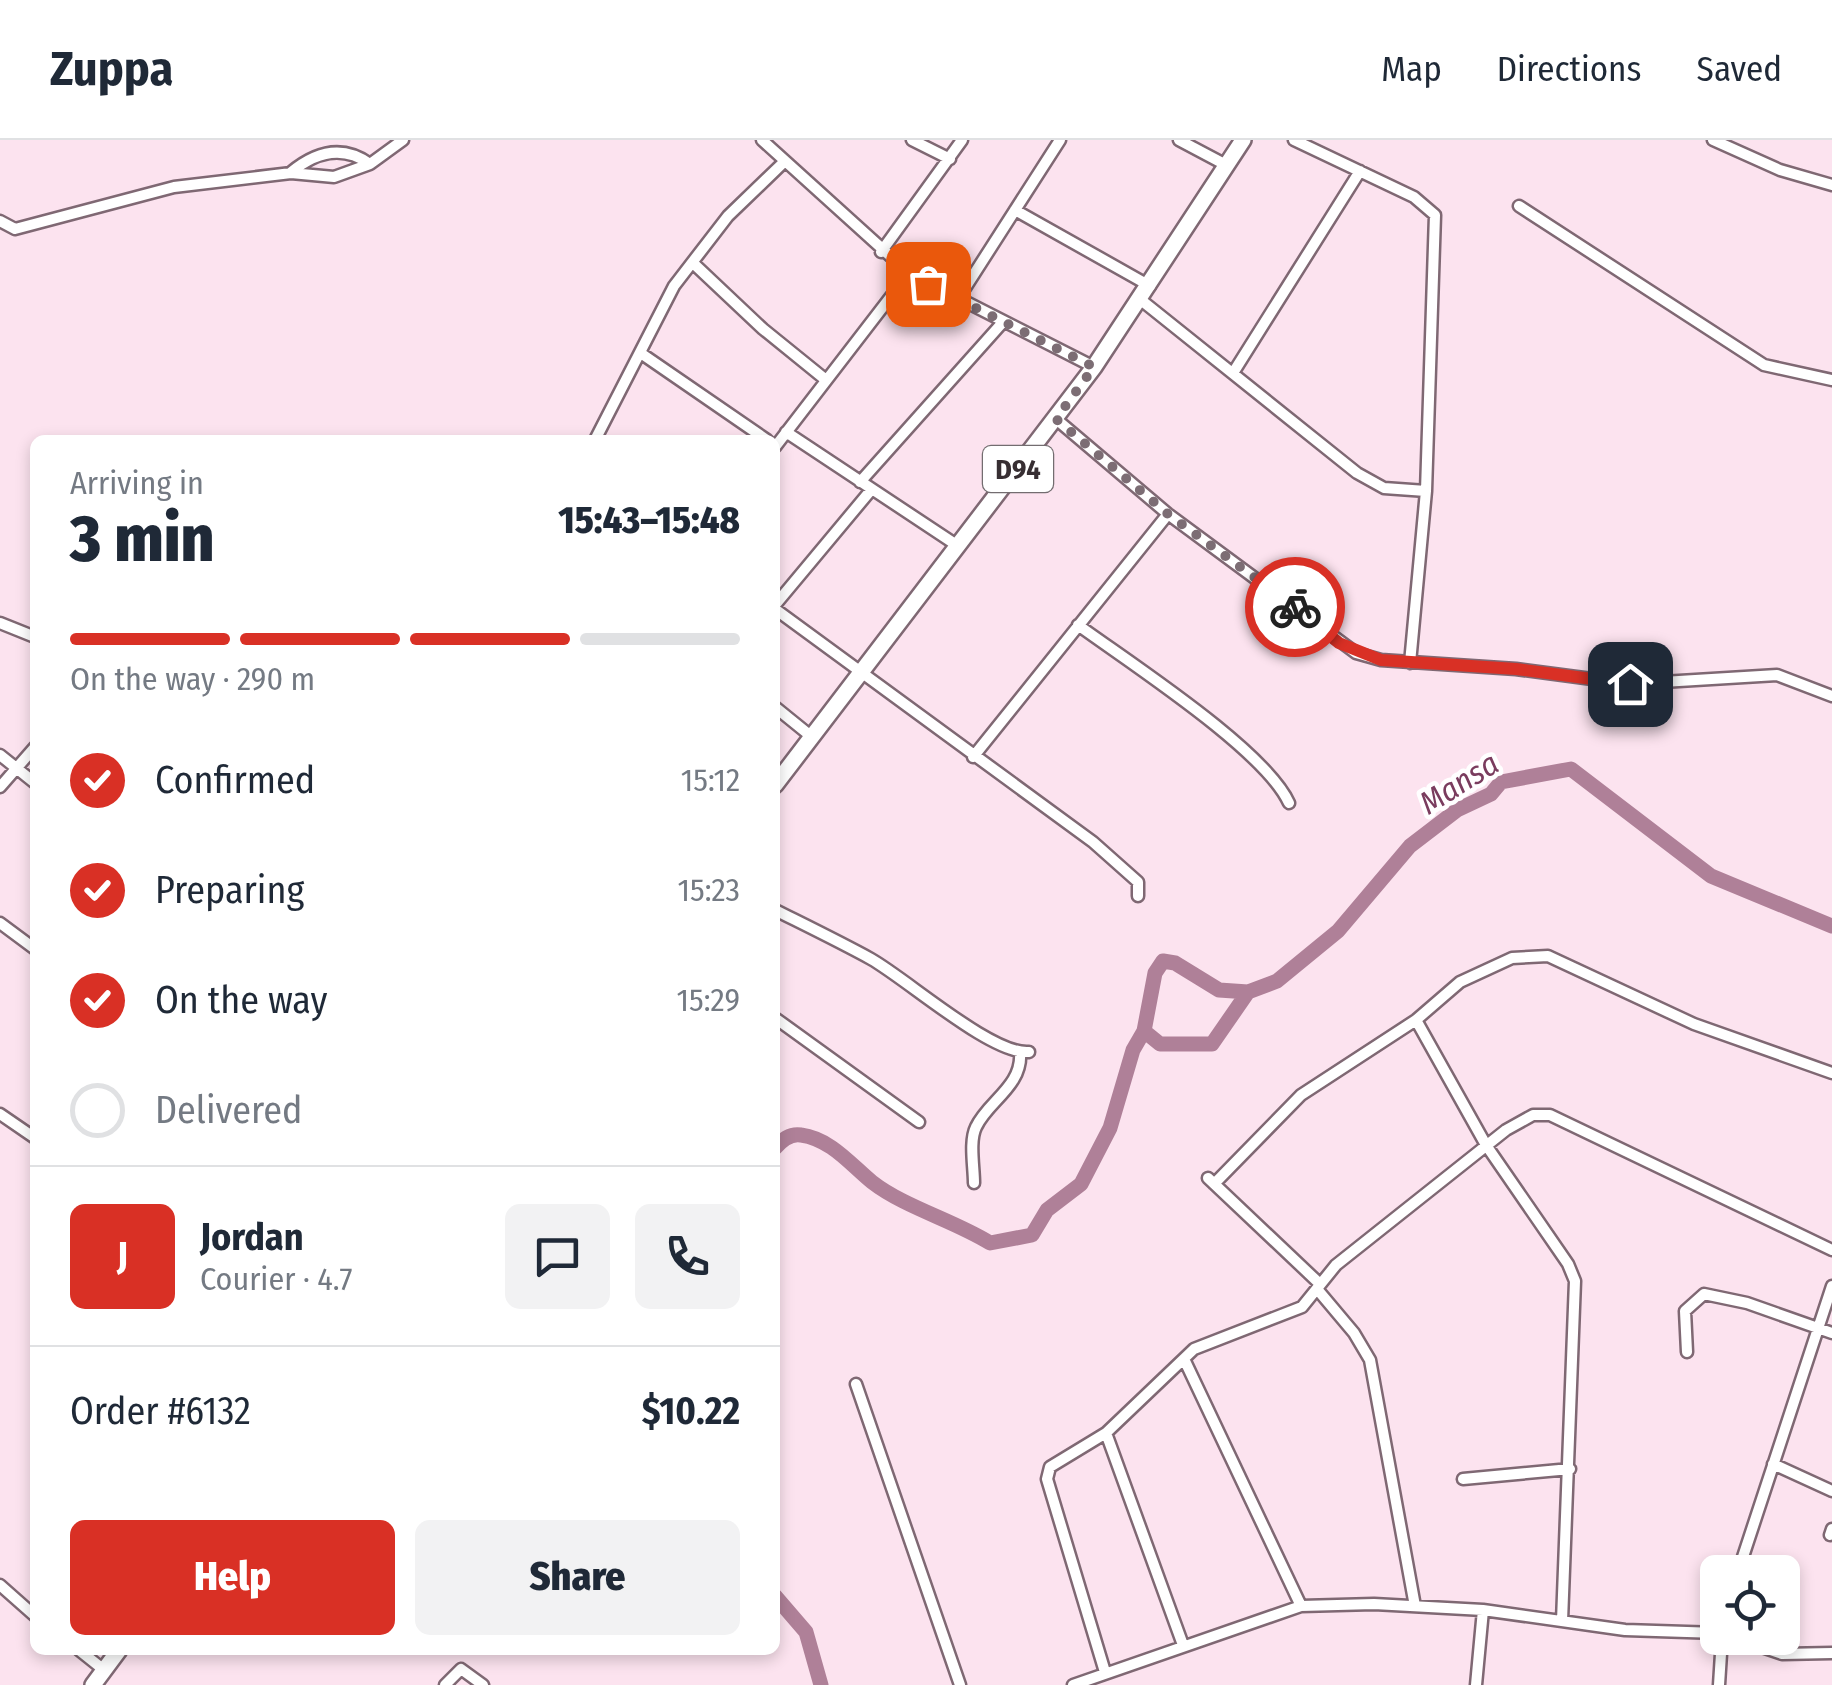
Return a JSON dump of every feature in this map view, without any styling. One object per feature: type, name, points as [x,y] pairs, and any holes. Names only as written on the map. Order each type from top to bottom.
[{"type":"main road","name":"D94","points":[[780,779],[1094,367],[1244,140]]},
{"type":"main road","points":[[93,1685],[115,1655]]},
{"type":"street","points":[[0,221],[15,230],[174,188],[289,173],[334,177],[370,164],[403,140]]},
{"type":"street","points":[[762,140],[881,252],[908,272],[1094,367]]},
{"type":"street","points":[[912,140],[950,159]]},
{"type":"street","points":[[881,252],[962,140]]},
{"type":"street","points":[[1179,140],[1228,167]]},
{"type":"street","points":[[1294,140],[1414,198],[1432,210],[1436,220],[1426,492],[1410,662]]},
{"type":"street","points":[[1713,140],[1780,170],[1832,185]]},
{"type":"street","points":[[958,300],[1054,142]]},
{"type":"street","points":[[289,173],[328,152],[356,155],[370,164]]},
{"type":"street","points":[[598,435],[642,354],[658,314],[728,216],[784,162]]},
{"type":"street","points":[[1233,373],[1360,171]]},
{"type":"street","points":[[1519,206],[1764,365],[1832,380]]},
{"type":"street","points":[[1016,210],[1151,286]]},
{"type":"street","points":[[694,263],[763,329],[826,380]]},
{"type":"street","points":[[780,440],[908,272]]},
{"type":"street","points":[[1141,300],[1374,484],[1426,492]]},
{"type":"street","points":[[860,482],[1003,322]]},
{"type":"street","points":[[642,354],[761,435]]},
{"type":"street","points":[[1056,419],[1168,514],[1339,643],[1381,660],[1516,669],[1630,684],[1777,674],[1832,696]]},
{"type":"street","points":[[786,432],[958,546]]},
{"type":"street","points":[[780,601],[871,490]]},
{"type":"street","points":[[972,757],[1168,514]]},
{"type":"street","points":[[780,611],[972,757],[1120,863],[1138,882],[1138,896]]},
{"type":"street","points":[[0,623],[30,635]]},
{"type":"street","points":[[1078,624],[1244,752],[1274,780],[1289,803]]},
{"type":"street","points":[[780,711],[812,737]]},
{"type":"street","points":[[0,787],[30,752]]},
{"type":"street","points":[[0,754],[30,779]]},
{"type":"street","points":[[780,913],[871,959],[978,1034],[1025,1052],[1010,1084],[977,1124],[972,1138],[974,1183]]},
{"type":"street","points":[[0,923],[30,945]]},
{"type":"street","points":[[1415,1606],[1370,1360],[1318,1287],[1211,1181],[1301,1095],[1416,1020],[1460,982],[1512,958],[1548,956],[1694,1024],[1832,1073]]},
{"type":"street","points":[[1416,1020],[1486,1145],[1568,1264],[1575,1282],[1562,1621]]},
{"type":"street","points":[[780,1022],[919,1122]]},
{"type":"street","points":[[0,1114],[30,1135]]},
{"type":"street","points":[[1105,1672],[1047,1479],[1050,1467],[1106,1434],[1204,1342],[1293,1312],[1336,1265],[1486,1145],[1533,1115],[1550,1115],[1832,1250]]},
{"type":"street","points":[[1744,1555],[1832,1286]]},
{"type":"street","points":[[1687,1352],[1685,1311],[1704,1294],[1832,1333]]},
{"type":"street","points":[[1184,1359],[1301,1606]]},
{"type":"street","points":[[856,1384],[960,1685]]},
{"type":"street","points":[[1106,1434],[1183,1645]]},
{"type":"street","points":[[1773,1464],[1832,1491]]},
{"type":"street","points":[[1463,1480],[1570,1470]]},
{"type":"street","points":[[0,1585],[30,1612]]},
{"type":"street","points":[[1073,1685],[1301,1606],[1482,1610],[1636,1631],[1700,1634]]},
{"type":"street","points":[[1476,1685],[1482,1610]]},
{"type":"street","points":[[1800,1654],[1832,1653]]},
{"type":"street","points":[[85,1655],[104,1670]]},
{"type":"street","points":[[1719,1685],[1720,1655]]},
{"type":"street","points":[[445,1685],[461,1669],[483,1685]]},
{"type":"waterway","name":"Mansa","points":[[780,1143],[793,1135],[812,1137],[831,1147],[885,1191],[990,1243],[1032,1235],[1047,1210],[1081,1184],[1110,1128],[1133,1050],[1144,1031],[1155,973],[1163,961],[1175,963],[1219,990],[1248,992],[1277,981],[1338,931],[1410,846],[1457,810],[1491,794],[1501,782],[1571,769],[1711,876],[1832,926]]},
{"type":"waterway","name":"Mansa","points":[[1144,1031],[1160,1044],[1212,1044],[1248,992]]},
{"type":"waterway","name":"Mansa","points":[[780,1602],[806,1632],[821,1685]]},
{"type":"way so far","points":[[928,284],[1094,367],[1056,419],[1168,514],[1295,607]]},
{"type":"route","points":[[1295,607],[1339,643],[1381,660],[1516,669],[1630,684]]}]
